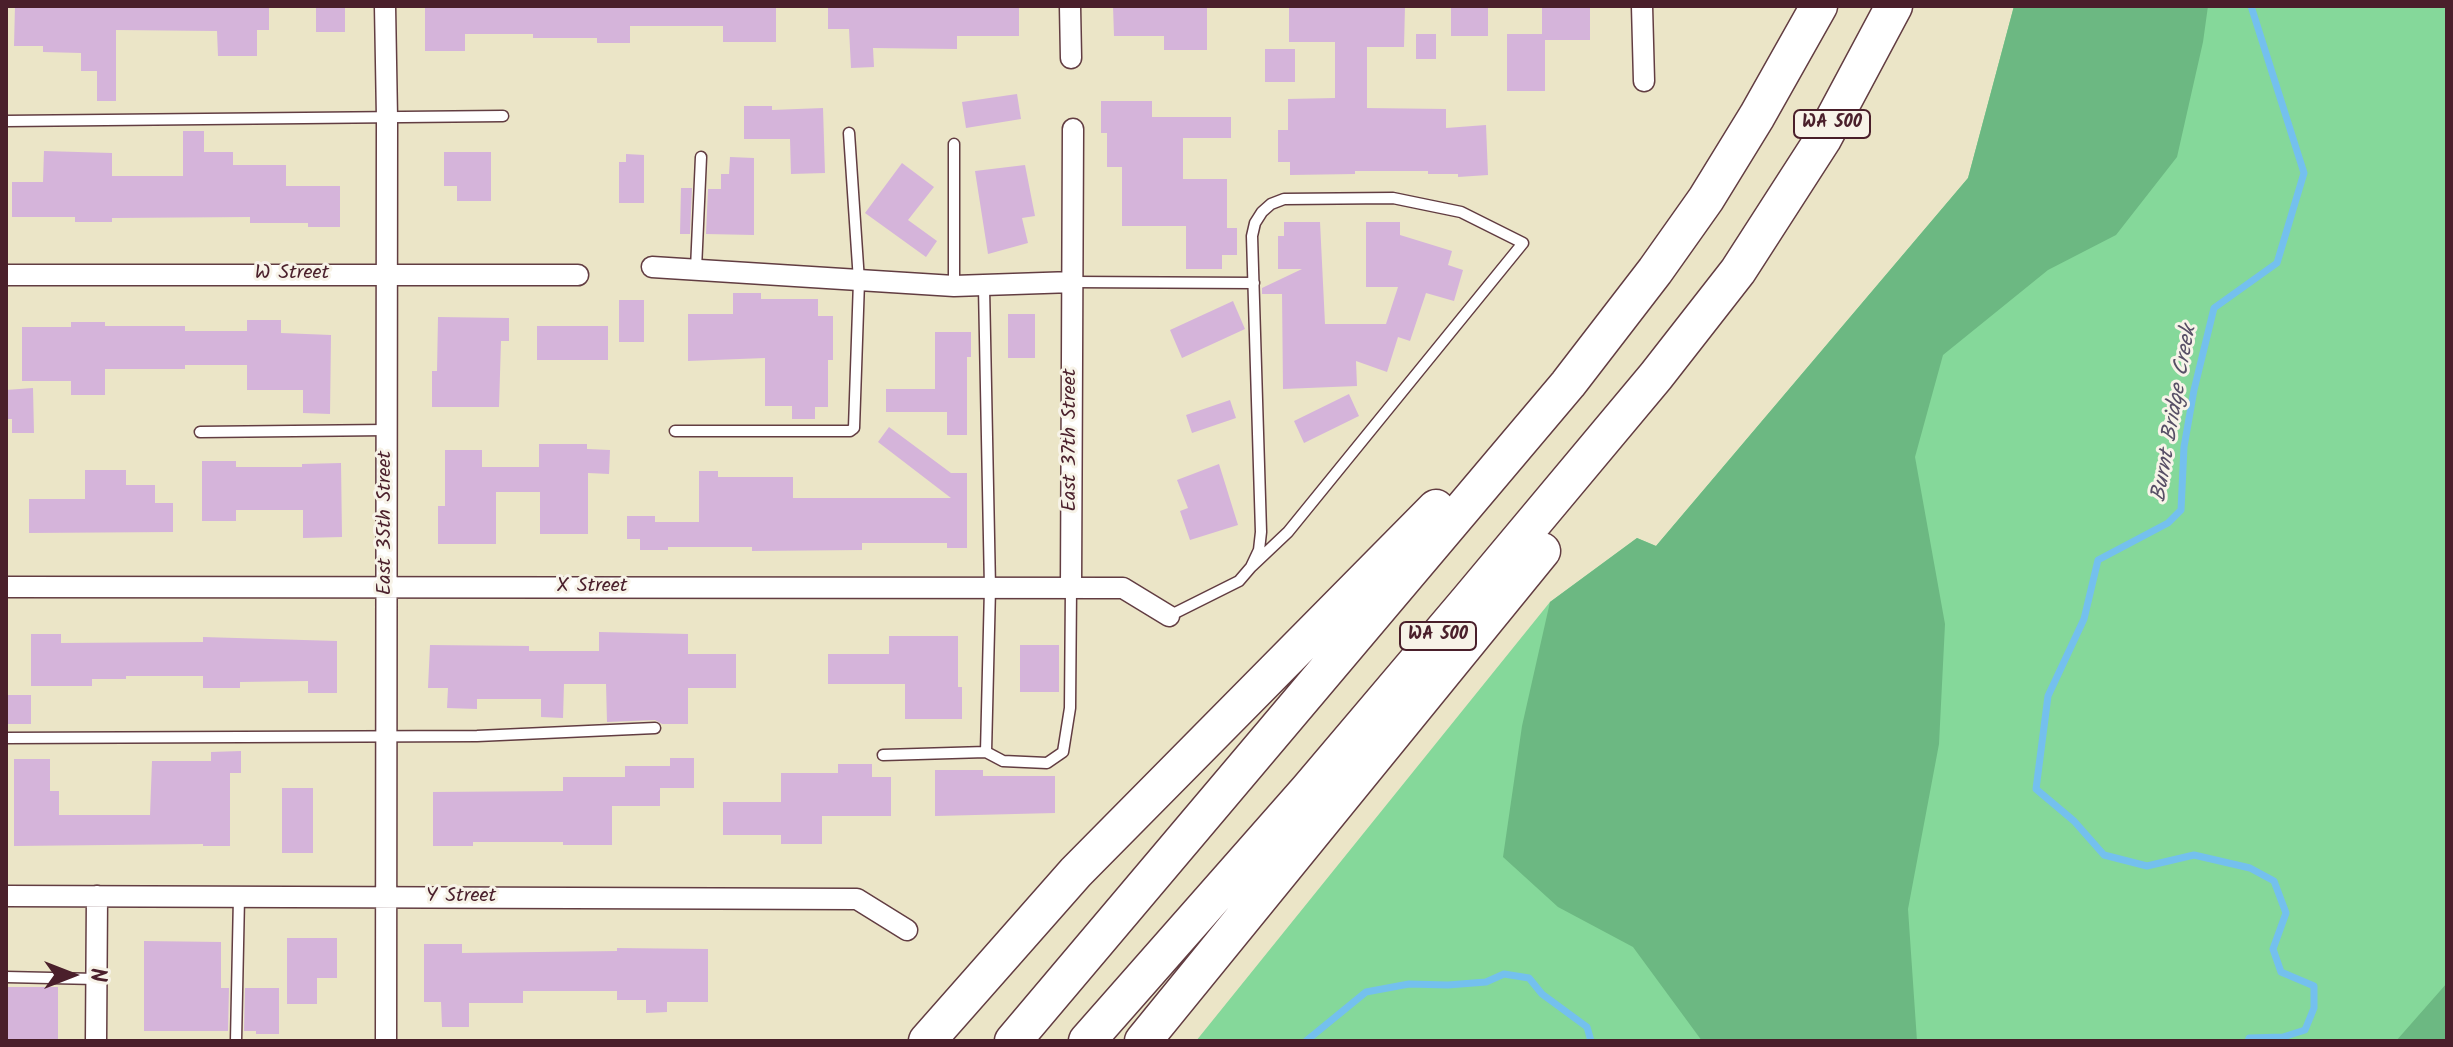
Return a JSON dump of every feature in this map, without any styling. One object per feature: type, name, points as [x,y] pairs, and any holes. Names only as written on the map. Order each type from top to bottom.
[{"type":"highway","name":"WA 500","points":[[1013,1041],[1568,384],[1706,199],[1819,6]]},
{"type":"highway","name":"WA 500","points":[[1087,1041],[1308,790],[1565,487],[1738,271],[1823,139],[1894,6]]},
{"type":"highway","points":[[1143,1041],[1669,396],[1761,236]]},
{"type":"highway","points":[[927,1041],[1076,872],[1605,335]]},
{"type":"street","name":"East 35th Street","points":[[385,6],[386,1041]]},
{"type":"street","points":[[1070,6],[1071,58]]},
{"type":"street","points":[[1642,6],[1644,81]]},
{"type":"street","name":"East 37th Street","points":[[1071,588],[1073,129]]},
{"type":"street","points":[[652,267],[954,286],[1073,282]]},
{"type":"street","name":"W Street","points":[[6,275],[578,275]]},
{"type":"street","name":"X Street","points":[[6,587],[1123,588],[1169,616]]},
{"type":"street","name":"Y Street","points":[[6,896],[857,899],[907,930]]},
{"type":"street","points":[[96,1041],[97,896]]},
{"type":"lane","points":[[6,121],[503,116]]},
{"type":"lane","points":[[675,431],[850,431],[854,428],[859,281],[849,133]]},
{"type":"lane","points":[[954,144],[954,286]]},
{"type":"lane","points":[[696,269],[701,157]]},
{"type":"lane","points":[[1169,616],[1239,581],[1288,532],[1523,243],[1461,212],[1393,198],[1284,199],[1262,212],[1252,236],[1261,532],[1259,550],[1251,567]]},
{"type":"lane","points":[[1073,282],[1254,283]]},
{"type":"lane","points":[[883,755],[986,752],[990,588],[984,287]]},
{"type":"lane","points":[[200,432],[387,430]]},
{"type":"lane","name":"East 37th Street","points":[[986,752],[1003,761],[1047,763],[1063,752],[1070,708],[1071,588]]},
{"type":"lane","points":[[6,738],[477,736],[655,728]]},
{"type":"lane","points":[[236,1041],[239,897]]},
{"type":"lane","points":[[6,977],[96,979]]},
{"type":"green space","points":[[2014,6],[2447,6],[2447,1041],[1196,1041],[1550,602],[1637,538],[1656,546],[1968,178]]},
{"type":"green space","points":[[2014,6],[2208,6],[2177,157],[2116,235],[2048,270],[1943,355],[1915,457],[1945,624],[1939,744],[1908,909],[1917,1041],[1702,1041],[1633,947],[1558,907],[1503,857],[1522,726],[1550,602],[1637,538],[1656,546],[1968,178]]},
{"type":"green space","points":[[2447,983],[2447,1041],[2396,1041]]},
{"type":"building","points":[[15,6],[269,6],[269,30],[257,30],[257,56],[218,56],[217,31],[116,30],[116,101],[97,101],[97,71],[81,71],[81,53],[43,52],[43,46],[14,46]]},
{"type":"building","points":[[316,6],[345,6],[345,32],[316,32]]},
{"type":"building","points":[[425,6],[776,6],[776,42],[723,42],[723,26],[630,26],[630,43],[597,43],[597,38],[533,38],[533,34],[465,34],[465,51],[425,51]]},
{"type":"building","points":[[828,6],[1019,6],[1019,36],[957,36],[957,49],[873,48],[874,67],[851,68],[849,29],[828,29]]},
{"type":"building","points":[[1113,6],[1207,8],[1207,50],[1164,50],[1164,36],[1114,36]]},
{"type":"building","points":[[1289,6],[1405,6],[1404,47],[1367,47],[1367,108],[1446,109],[1446,128],[1486,125],[1488,175],[1458,177],[1458,174],[1428,174],[1428,171],[1355,171],[1355,174],[1290,175],[1290,162],[1278,162],[1278,130],[1288,130],[1288,99],[1335,98],[1335,42],[1289,42]]},
{"type":"building","points":[[1451,6],[1488,6],[1488,36],[1451,36]]},
{"type":"building","points":[[1542,6],[1590,6],[1590,40],[1545,40],[1545,91],[1507,91],[1507,34],[1542,34]]},
{"type":"building","points":[[1416,34],[1436,34],[1436,59],[1416,59]]},
{"type":"building","points":[[1265,49],[1295,49],[1295,82],[1265,82]]},
{"type":"building","points":[[1017,94],[1021,119],[966,128],[962,102]]},
{"type":"building","points":[[1101,101],[1152,101],[1152,117],[1231,117],[1231,138],[1183,138],[1183,179],[1227,179],[1227,228],[1237,228],[1237,255],[1222,255],[1222,269],[1186,269],[1186,226],[1122,226],[1122,167],[1107,167],[1107,133],[1101,133]]},
{"type":"building","points":[[744,106],[772,106],[772,110],[823,108],[825,173],[791,174],[790,139],[744,139]]},
{"type":"building","points":[[183,131],[204,131],[204,152],[233,152],[233,165],[286,165],[286,186],[340,186],[340,227],[308,227],[308,223],[250,223],[250,217],[112,218],[112,222],[75,222],[75,217],[12,217],[12,182],[43,182],[44,151],[112,153],[112,176],[183,176]]},
{"type":"building","points":[[444,152],[491,152],[491,201],[457,201],[457,186],[444,186]]},
{"type":"building","points":[[626,154],[644,155],[644,203],[619,203],[619,162],[626,162]]},
{"type":"building","points":[[730,157],[754,158],[754,235],[706,234],[708,189],[721,189],[721,174],[729,174]]},
{"type":"building","points":[[902,163],[934,187],[908,220],[937,241],[926,257],[865,213]]},
{"type":"building","points":[[1025,165],[1035,216],[1022,218],[1028,243],[988,254],[975,171]]},
{"type":"building","points":[[681,188],[692,188],[690,234],[680,234]]},
{"type":"building","points":[[1284,222],[1320,222],[1325,324],[1386,324],[1398,287],[1366,287],[1366,222],[1400,222],[1400,235],[1452,251],[1448,265],[1463,270],[1454,301],[1426,293],[1410,341],[1398,337],[1387,372],[1356,361],[1357,386],[1283,389],[1282,294],[1262,294],[1262,288],[1302,269],[1278,269],[1278,236],[1284,236]]},
{"type":"building","points":[[733,293],[761,293],[761,299],[818,299],[818,316],[833,316],[833,360],[828,360],[828,407],[815,407],[815,419],[792,419],[792,406],[765,406],[765,358],[688,361],[688,314],[733,314]]},
{"type":"building","points":[[619,300],[644,300],[644,342],[619,342]]},
{"type":"building","points":[[1233,301],[1245,329],[1182,358],[1170,330]]},
{"type":"building","points":[[1008,314],[1035,314],[1035,358],[1008,358]]},
{"type":"building","points":[[438,317],[509,318],[509,341],[501,341],[499,407],[432,407],[432,371],[437,371]]},
{"type":"building","points":[[247,320],[281,320],[281,333],[331,335],[330,414],[303,413],[303,390],[247,390],[247,365],[105,369],[105,395],[71,395],[71,381],[22,381],[22,327],[71,327],[71,322],[105,322],[105,326],[185,326],[185,331],[247,331]]},
{"type":"building","points":[[537,326],[608,326],[608,360],[537,360]]},
{"type":"building","points":[[935,332],[971,332],[971,357],[967,357],[967,435],[947,435],[947,412],[886,412],[886,389],[935,389]]},
{"type":"building","points":[[33,388],[34,433],[12,433],[12,419],[6,419],[6,390]]},
{"type":"building","points":[[1349,394],[1359,416],[1304,443],[1294,421]]},
{"type":"building","points":[[1230,400],[1236,418],[1192,433],[1186,415]]},
{"type":"building","points":[[889,427],[951,473],[967,473],[967,548],[947,548],[947,543],[862,543],[862,550],[752,551],[752,547],[668,547],[668,550],[640,550],[640,539],[627,539],[627,516],[655,516],[655,522],[699,522],[699,471],[718,471],[718,477],[793,477],[793,498],[951,498],[878,442]]},
{"type":"building","points":[[539,444],[587,444],[587,449],[610,450],[609,474],[588,473],[588,534],[540,534],[540,492],[496,492],[496,544],[438,544],[438,506],[445,506],[445,450],[482,450],[482,467],[539,467]]},
{"type":"building","points":[[202,461],[236,461],[236,467],[302,467],[302,464],[341,463],[342,537],[303,538],[303,510],[236,510],[236,521],[202,521]]},
{"type":"building","points":[[1219,464],[1238,525],[1190,540],[1180,511],[1188,508],[1177,480]]},
{"type":"building","points":[[85,470],[126,470],[126,485],[155,485],[155,503],[173,503],[173,532],[29,533],[29,499],[85,499]]},
{"type":"building","points":[[599,632],[688,634],[688,654],[736,654],[736,688],[688,688],[688,724],[662,724],[655,720],[607,722],[606,684],[564,684],[563,718],[541,717],[541,699],[477,699],[477,709],[447,708],[448,688],[428,688],[430,645],[529,646],[529,651],[599,651]]},
{"type":"building","points":[[31,634],[61,634],[61,643],[203,642],[203,637],[337,641],[337,693],[308,693],[308,681],[240,682],[240,688],[203,688],[203,676],[126,676],[126,679],[92,679],[92,686],[31,686]]},
{"type":"building","points":[[889,636],[958,636],[958,687],[962,687],[962,719],[905,719],[905,684],[828,684],[828,654],[889,654]]},
{"type":"building","points":[[1020,645],[1059,645],[1059,692],[1020,692]]},
{"type":"building","points":[[8,695],[31,695],[31,724],[8,724]]},
{"type":"building","points":[[241,751],[241,773],[230,773],[230,846],[14,846],[14,759],[50,759],[50,791],[59,791],[59,815],[150,815],[152,761],[211,761],[211,752]]},
{"type":"building","points":[[670,758],[694,758],[694,788],[660,788],[660,806],[612,806],[612,845],[473,842],[473,846],[433,846],[433,792],[563,791],[563,777],[625,777],[625,766],[670,766]]},
{"type":"building","points":[[838,764],[872,764],[872,777],[891,777],[891,816],[822,816],[822,844],[781,844],[781,835],[723,835],[723,802],[781,802],[781,773],[838,773]]},
{"type":"building","points":[[935,770],[983,770],[983,776],[1055,776],[1055,813],[935,816]]},
{"type":"building","points":[[282,788],[313,788],[313,853],[282,853]]},
{"type":"building","points":[[287,938],[337,938],[337,978],[317,978],[317,1004],[287,1004]]},
{"type":"building","points":[[144,941],[221,942],[221,988],[229,988],[228,1031],[144,1031]]},
{"type":"building","points":[[424,944],[462,944],[462,953],[617,951],[617,948],[708,949],[708,1002],[667,1002],[667,1012],[646,1013],[646,1000],[617,1000],[617,991],[523,991],[523,1003],[469,1003],[469,1027],[442,1027],[441,1002],[424,1002]]},
{"type":"building","points":[[6,987],[58,987],[58,1041],[6,1041]]},
{"type":"building","points":[[245,988],[279,988],[279,1034],[244,1031]]},
{"type":"waterway","name":"Burnt Bridge Creek","points":[[2248,1041],[2249,1038],[2283,1037],[2305,1030],[2314,1008],[2314,986],[2281,972],[2273,949],[2286,913],[2274,881],[2250,868],[2194,855],[2147,866],[2104,855],[2074,821],[2036,789],[2048,696],[2084,619],[2098,560],[2168,523],[2181,510],[2184,447],[2214,308],[2277,263],[2304,173],[2251,6]]},
{"type":"waterway","name":"Burnt Bridge Creek","points":[[1306,1041],[1366,992],[1409,984],[1486,982],[1504,974],[1529,978],[1542,994],[1587,1027],[1591,1041]]}]
